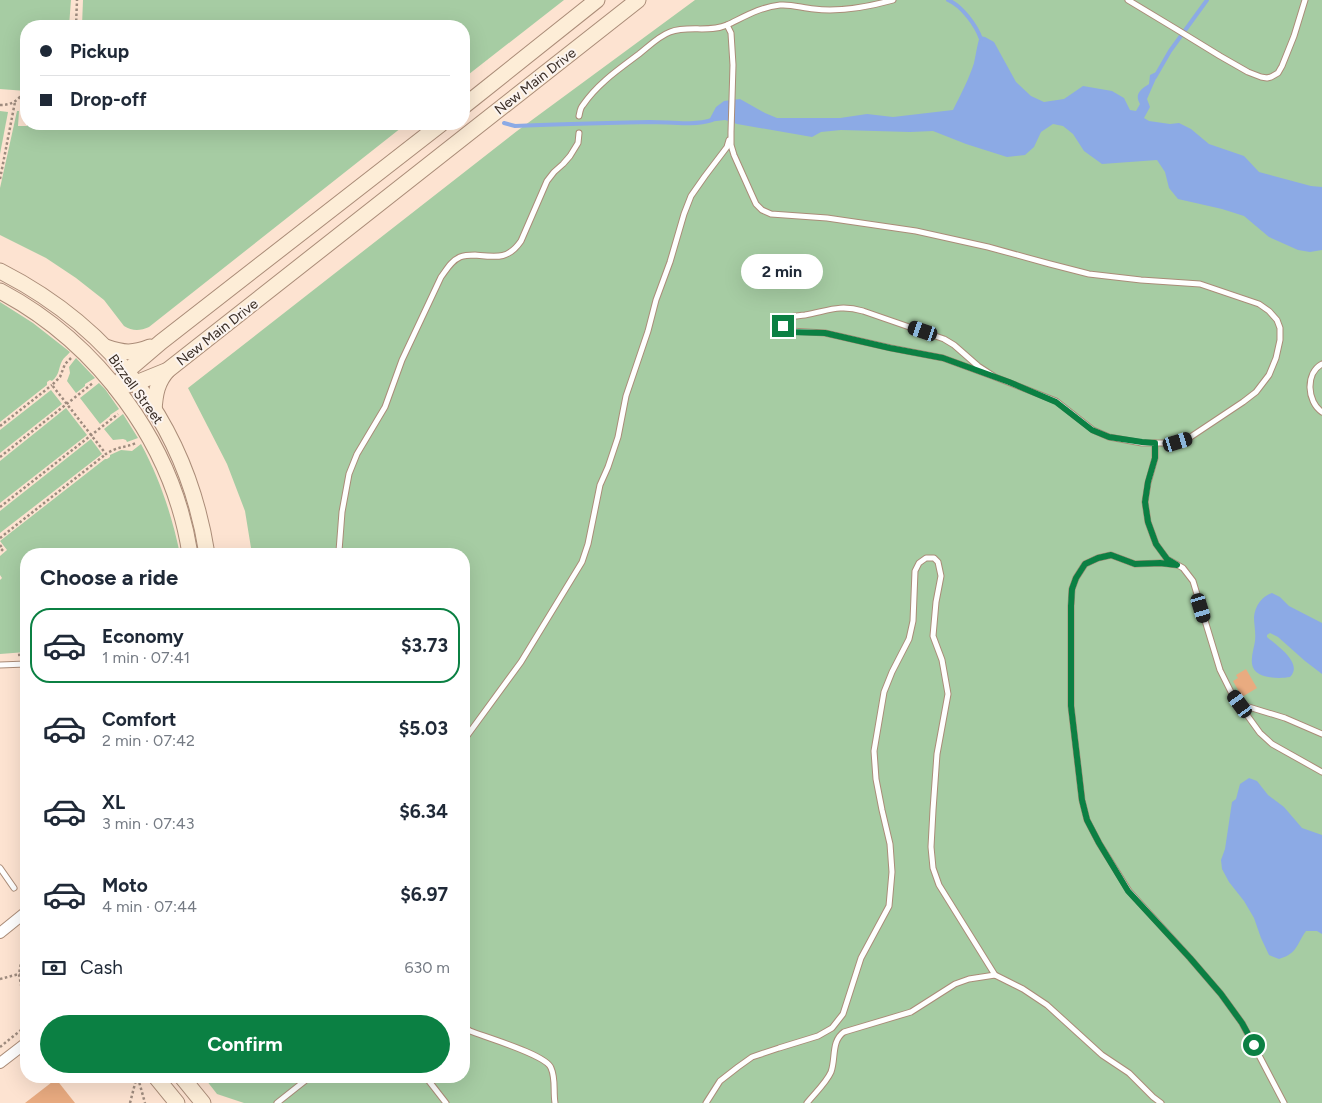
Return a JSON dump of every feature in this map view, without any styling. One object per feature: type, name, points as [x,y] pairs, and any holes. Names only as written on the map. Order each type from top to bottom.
[{"type":"street","name":"New Main Drive","points":[[470,101],[598,0]]},
{"type":"street","name":"New Main Drive","points":[[132,377],[168,370],[632,2]]},
{"type":"street","name":"New Main Drive","points":[[116,388],[132,377],[161,342],[433,130]]},
{"type":"street","points":[[373,177],[388,196]]},
{"type":"street","name":"Bizzell Street","points":[[0,272],[23,283],[56,304],[106,347],[132,377],[174,446],[200,516],[207,548]]},
{"type":"street","name":"Bizzell Street","points":[[0,291],[36,312],[61,332],[80,348],[116,388],[139,420],[160,457],[181,515],[189,548]]},
{"type":"street","points":[[106,347],[118,351],[138,352],[161,342]]},
{"type":"street","points":[[154,411],[157,387],[162,376],[168,370]]},
{"type":"street","points":[[0,933],[20,917]]},
{"type":"street","points":[[0,1063],[20,1048]]},
{"type":"street","points":[[161,1083],[173,1098],[180,1083]]},
{"type":"street","points":[[187,1083],[203,1103]]},
{"type":"lane","points":[[579,116],[582,106],[604,82],[653,42],[669,32],[683,28],[700,29],[727,25],[750,13],[778,5],[794,5],[814,10],[859,7],[893,0]]},
{"type":"lane","points":[[1128,0],[1248,72],[1261,77],[1271,77],[1278,73],[1282,66],[1305,0]]},
{"type":"lane","points":[[470,732],[521,662],[582,562],[588,544],[600,485],[618,437],[626,396],[648,332],[656,300],[670,262],[684,214],[691,196],[727,148],[730,132],[733,65],[731,33],[727,25]]},
{"type":"lane","points":[[730,132],[734,156],[756,204],[762,210],[771,214],[827,218],[916,231],[988,246],[1089,274],[1200,284],[1258,304],[1269,311],[1277,320],[1280,328],[1280,340],[1276,358],[1269,375],[1256,392],[1189,438],[1167,443],[1155,443],[1109,437],[1092,430],[1056,402],[943,358],[825,333],[790,332],[783,326],[784,321],[785,318],[791,316],[851,308],[944,339],[954,344],[978,366],[995,377]]},
{"type":"lane","points":[[339,548],[344,498],[349,474],[357,454],[385,407],[402,360],[442,277],[449,265],[462,256],[504,256],[515,250],[521,241],[547,181],[570,156],[578,143],[579,133]]},
{"type":"lane","points":[[1322,364],[1314,370],[1310,380],[1310,391],[1314,403],[1322,412]]},
{"type":"lane","points":[[1155,443],[1155,458],[1148,482],[1145,502],[1148,522],[1156,544],[1167,559],[1183,568],[1193,581],[1220,670],[1233,696],[1260,733],[1272,744],[1322,772]]},
{"type":"lane","points":[[1177,565],[1160,563],[1135,564],[1111,555],[1085,564],[1076,578],[1072,589],[1071,606],[1071,698],[1082,800],[1087,820],[1128,891],[1221,994],[1242,1023],[1284,1103]]},
{"type":"lane","points":[[706,1103],[720,1081],[752,1057],[818,1036],[832,1028],[843,1014],[861,958],[889,906],[892,872],[890,844],[876,779],[874,751],[884,692],[909,639],[914,621],[915,570],[919,563],[926,558],[934,558],[938,562],[941,576],[933,636],[942,660],[948,694],[937,754],[931,847],[933,868],[939,885],[995,975],[1023,989],[1047,1006],[1102,1055],[1129,1073],[1153,1097],[1162,1103]]},
{"type":"lane","points":[[0,665],[20,664]]},
{"type":"lane","points":[[1240,704],[1285,718],[1322,734]]},
{"type":"lane","points":[[0,868],[14,888]]},
{"type":"lane","points":[[807,1103],[831,1072],[838,1036],[844,1032],[911,1012],[955,984],[969,979],[995,975]]},
{"type":"lane","points":[[470,1031],[544,1060],[551,1066],[555,1103]]},
{"type":"lane","points":[[277,1103],[303,1083]]},
{"type":"lane","points":[[431,1083],[446,1103]]},
{"type":"path","points":[[76,20],[77,0]]},
{"type":"path","points":[[0,105],[15,102],[20,97]]},
{"type":"path","points":[[0,179],[15,102]]},
{"type":"path","points":[[0,426],[52,385],[60,377],[68,361]]},
{"type":"path","points":[[0,457],[92,384]]},
{"type":"path","points":[[52,385],[106,454]]},
{"type":"path","points":[[0,507],[116,416]]},
{"type":"path","points":[[0,538],[106,454],[116,448],[128,447],[134,444]]},
{"type":"path","points":[[0,546],[3,549],[0,552]]},
{"type":"path","points":[[20,968],[20,979]]},
{"type":"path","points":[[0,979],[19,974]]},
{"type":"path","points":[[0,1047],[20,1031]]},
{"type":"path","points":[[130,1103],[135,1083]]},
{"type":"path","points":[[139,1083],[145,1103]]},
{"type":"green space","points":[[0,0],[71,0],[69,20],[20,20],[20,91],[0,89]]},
{"type":"green space","points":[[83,0],[564,0],[470,73],[470,20],[82,20]]},
{"type":"green space","points":[[695,0],[1322,0],[1322,1103],[244,1103],[217,1094],[208,1083],[470,1083],[470,548],[251,548],[245,511],[227,464],[188,388],[517,131]]},
{"type":"green space","points":[[0,111],[8,112],[0,154]]},
{"type":"green space","points":[[17,111],[19,111],[18,126],[20,126],[20,130],[398,130],[149,327],[136,330],[124,326],[104,300],[76,278],[46,258],[0,235],[0,188]]},
{"type":"green space","points":[[0,302],[33,323],[70,352],[63,360],[58,374],[52,381],[47,382],[47,385],[0,422]]},
{"type":"green space","points":[[76,358],[95,378],[76,393],[67,381],[70,373],[69,367]]},
{"type":"green space","points":[[99,383],[119,409],[100,424],[80,398]]},
{"type":"green space","points":[[51,390],[62,404],[0,453],[0,430]]},
{"type":"green space","points":[[66,408],[87,435],[0,503],[0,461]]},
{"type":"green space","points":[[123,414],[138,438],[127,442],[123,439],[113,440],[104,429]]},
{"type":"green space","points":[[91,439],[102,454],[0,533],[0,511]]},
{"type":"green space","points":[[141,444],[165,498],[178,548],[20,548],[20,652],[0,654],[0,580],[2,578],[0,575],[0,556],[7,550],[0,541],[110,457],[110,455],[121,450],[132,451]]},
{"type":"water","points":[[980,36],[994,42],[1016,82],[1031,96],[1044,102],[1064,99],[1083,86],[1112,91],[1124,98],[1130,110],[1136,111],[1140,104],[1138,100],[1139,92],[1149,84],[1150,75],[1157,72],[1158,74],[1147,99],[1150,107],[1144,118],[1149,121],[1170,124],[1179,123],[1191,129],[1209,144],[1244,156],[1259,172],[1311,186],[1322,187],[1322,250],[1310,252],[1298,250],[1269,237],[1244,216],[1178,199],[1169,188],[1165,172],[1157,160],[1102,164],[1084,151],[1073,134],[1063,126],[1053,124],[1041,132],[1034,147],[1025,155],[1007,157],[933,131],[841,130],[821,132],[812,137],[737,124],[725,120],[708,122],[716,107],[724,101],[740,99],[777,118],[840,118],[867,114],[893,117],[953,110],[972,69]]},
{"type":"water","points":[[1272,593],[1280,597],[1289,606],[1322,623],[1322,674],[1278,637],[1270,633],[1267,637],[1282,649],[1291,660],[1294,666],[1293,672],[1290,677],[1274,678],[1257,673],[1254,669],[1252,655],[1255,638],[1254,617],[1257,605],[1268,594]]},
{"type":"water","points":[[1249,778],[1257,781],[1268,795],[1284,807],[1302,828],[1322,835],[1322,934],[1317,931],[1306,931],[1296,948],[1290,954],[1279,959],[1269,955],[1254,918],[1222,869],[1221,860],[1225,849],[1232,802],[1236,799],[1240,784]]},
{"type":"building","points":[[1246,669],[1257,688],[1242,697],[1233,681],[1238,678],[1236,675]]},
{"type":"building","points":[[51,1083],[59,1083],[75,1103],[25,1103]]},
{"type":"waterway","points":[[948,0],[968,16],[981,39]]},
{"type":"waterway","points":[[1155,77],[1170,51],[1207,0]]},
{"type":"waterway","points":[[504,123],[515,126],[650,122],[689,123],[712,120]]},
{"type":"route","points":[[783,326],[790,332],[825,333],[943,358],[1009,382],[1056,402],[1092,430],[1109,437],[1155,443],[1155,458],[1148,482],[1145,502],[1148,522],[1156,544],[1167,559],[1177,565],[1160,563],[1135,564],[1111,555],[1085,564],[1076,578],[1072,589],[1071,706],[1082,800],[1087,820],[1128,891],[1221,994],[1242,1023],[1254,1045]]}]
